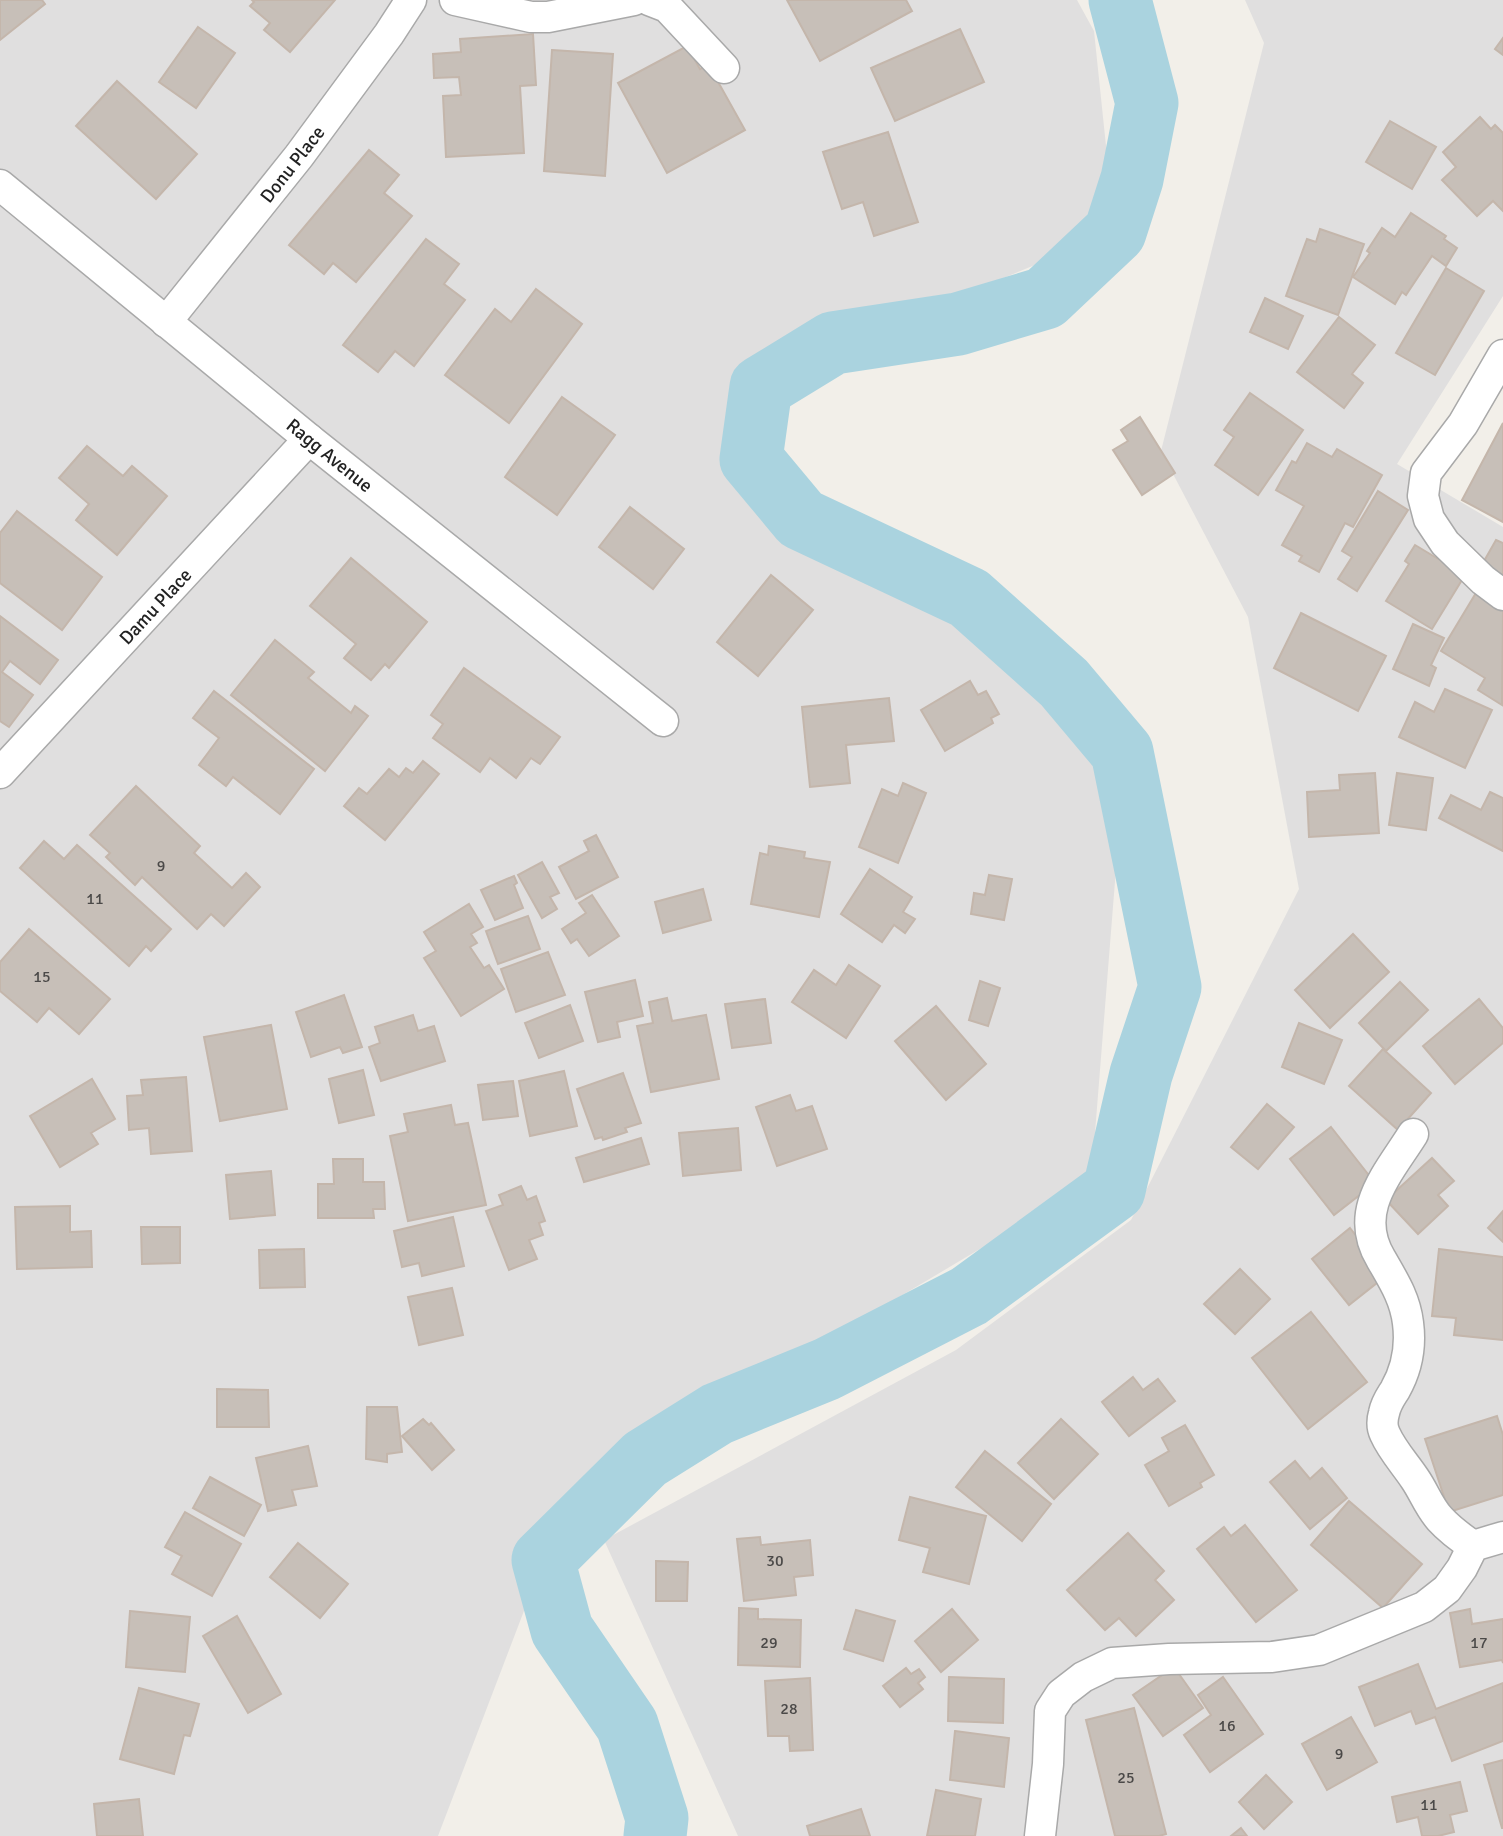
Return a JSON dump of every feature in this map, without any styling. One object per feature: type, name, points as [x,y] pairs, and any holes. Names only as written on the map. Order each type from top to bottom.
[{"type":"street","name":"Donu Place","points":[[166,322],[299,156],[411,0]]},
{"type":"street","points":[[455,0],[531,17],[548,17],[634,0]]},
{"type":"street","points":[[649,0],[667,7],[724,68]]},
{"type":"street","name":"Ragg Avenue","points":[[0,185],[309,439],[663,721]]},
{"type":"street","points":[[1503,355],[1463,424],[1426,473],[1423,496],[1429,519],[1445,543],[1483,580],[1503,595]]},
{"type":"street","name":"Damu Place","points":[[0,773],[309,439]]},
{"type":"street","points":[[1413,1134],[1376,1193],[1370,1217],[1374,1245],[1394,1279],[1404,1302],[1408,1322],[1409,1342],[1404,1373],[1387,1402],[1383,1431],[1440,1520],[1474,1546]]},
{"type":"street","points":[[1040,1836],[1048,1764],[1050,1711],[1061,1694],[1083,1677],[1112,1663],[1272,1657],[1319,1650],[1424,1607],[1447,1589],[1474,1546],[1503,1537]]},
{"type":"shaded area","points":[[0,0],[1077,0],[1094,31],[1115,232],[785,368],[761,470],[982,610],[1074,695],[1121,806],[1091,1183],[569,1493],[438,1836],[0,1836]]},
{"type":"shaded area","points":[[1245,0],[1503,0],[1503,296],[1397,464],[1503,527],[1503,1836],[738,1836],[604,1540],[956,1350],[1131,1220],[1299,889],[1248,617],[1161,451],[1264,43]]},
{"type":"building","points":[[0,0],[42,0],[45,4],[0,40]]},
{"type":"building","points":[[252,0],[335,0],[290,52],[264,30],[270,23],[250,6],[254,2]]},
{"type":"building","points":[[787,0],[906,0],[912,11],[820,61]]},
{"type":"building","points":[[198,27],[235,53],[196,108],[159,82]]},
{"type":"building","points":[[960,29],[984,82],[895,121],[871,68]]},
{"type":"building","points":[[533,34],[536,85],[520,86],[524,153],[446,157],[443,96],[461,95],[459,77],[434,78],[433,54],[461,52],[460,39]]},
{"type":"building","points":[[1503,38],[1503,55],[1495,49]]},
{"type":"building","points":[[687,46],[700,69],[708,64],[745,130],[667,173],[618,83]]},
{"type":"building","points":[[552,50],[613,54],[605,176],[544,171]]},
{"type":"building","points":[[117,81],[197,154],[156,199],[76,126]]},
{"type":"building","points":[[1480,117],[1491,129],[1495,125],[1503,133],[1503,211],[1493,201],[1477,216],[1442,180],[1456,167],[1443,152]]},
{"type":"building","points":[[1390,121],[1436,147],[1412,189],[1366,162]]},
{"type":"building","points":[[888,132],[918,222],[874,236],[863,202],[842,209],[823,152]]},
{"type":"building","points":[[369,150],[399,175],[384,193],[412,216],[356,282],[333,263],[324,274],[289,245]]},
{"type":"building","points":[[1411,213],[1446,236],[1444,239],[1457,248],[1446,266],[1432,256],[1406,295],[1402,292],[1395,304],[1353,277],[1370,253],[1367,251],[1382,228],[1395,237]]},
{"type":"building","points":[[1320,229],[1364,244],[1338,315],[1286,296],[1307,239],[1316,242]]},
{"type":"building","points":[[426,239],[459,264],[444,284],[465,300],[414,366],[395,351],[378,372],[343,345]]},
{"type":"building","points":[[1446,268],[1484,291],[1435,375],[1396,353]]},
{"type":"building","points":[[536,289],[582,324],[509,423],[445,375],[495,309],[511,322]]},
{"type":"building","points":[[1265,298],[1303,316],[1288,349],[1250,332]]},
{"type":"building","points":[[1339,317],[1375,345],[1352,374],[1363,383],[1344,408],[1297,372]]},
{"type":"building","points":[[1250,393],[1303,430],[1258,495],[1215,465],[1234,437],[1224,430]]},
{"type":"building","points":[[562,397],[615,435],[557,515],[505,477]]},
{"type":"building","points":[[1140,417],[1175,473],[1142,495],[1113,450],[1128,441],[1121,430]]},
{"type":"building","points":[[1503,423],[1503,522],[1462,500]]},
{"type":"building","points":[[1307,443],[1332,457],[1337,449],[1382,475],[1353,527],[1345,523],[1319,572],[1299,561],[1302,556],[1282,545],[1304,506],[1276,490],[1292,461],[1296,463]]},
{"type":"building","points":[[87,446],[123,476],[132,466],[167,496],[117,555],[76,520],[89,504],[59,478]]},
{"type":"building","points":[[1378,491],[1408,510],[1357,591],[1338,579],[1352,557],[1342,551]]},
{"type":"building","points":[[630,507],[684,549],[653,589],[599,547]]},
{"type":"building","points":[[17,511],[102,577],[62,630],[0,583],[0,533]]},
{"type":"building","points":[[1496,540],[1503,543],[1503,584],[1479,570]]},
{"type":"building","points":[[1415,545],[1465,575],[1432,629],[1386,601],[1409,564],[1405,561]]},
{"type":"building","points":[[351,558],[427,622],[389,668],[385,664],[371,680],[344,658],[356,644],[310,606]]},
{"type":"building","points":[[771,575],[813,610],[758,676],[717,642]]},
{"type":"building","points":[[1476,593],[1503,610],[1502,705],[1478,690],[1485,678],[1441,651]]},
{"type":"building","points":[[1301,613],[1386,656],[1358,711],[1274,668]]},
{"type":"building","points":[[0,616],[58,660],[40,684],[10,661],[2,672],[33,695],[9,727],[0,721]]},
{"type":"building","points":[[1413,624],[1444,638],[1431,665],[1436,668],[1429,686],[1393,669]]},
{"type":"building","points":[[275,640],[314,672],[308,678],[351,713],[355,706],[368,716],[325,771],[231,695]]},
{"type":"building","points":[[464,668],[560,737],[540,764],[531,758],[516,778],[490,758],[480,772],[433,738],[443,724],[431,715]]},
{"type":"building","points":[[970,681],[978,695],[986,691],[999,714],[991,718],[993,723],[945,751],[921,710]]},
{"type":"building","points":[[1445,689],[1492,710],[1465,768],[1399,737],[1415,702],[1434,712]]},
{"type":"building","points":[[214,691],[314,769],[280,814],[233,777],[226,786],[199,765],[219,738],[193,718]]},
{"type":"building","points":[[889,698],[894,741],[846,745],[850,783],[810,787],[802,707]]},
{"type":"building","points":[[423,761],[439,774],[385,840],[344,806],[359,788],[367,794],[389,769],[399,777],[406,768],[413,773]]},
{"type":"building","points":[[1375,773],[1379,833],[1309,837],[1307,792],[1340,790],[1339,775]]},
{"type":"building","points":[[1397,773],[1433,778],[1426,830],[1389,825]]},
{"type":"building","points":[[903,783],[926,793],[898,863],[859,847],[882,789],[898,796]]},
{"type":"building","points":[[136,786],[200,846],[194,853],[232,888],[246,873],[260,887],[224,926],[211,914],[197,929],[142,877],[135,885],[106,857],[110,853],[90,835]]},
{"type":"building","points":[[1490,792],[1503,798],[1503,851],[1439,818],[1451,795],[1481,810]]},
{"type":"building","points":[[596,835],[618,877],[576,899],[559,867],[589,851],[584,841]]},
{"type":"building","points":[[44,841],[64,859],[77,845],[171,929],[151,951],[146,946],[129,966],[20,868]]},
{"type":"building","points":[[769,846],[805,852],[804,858],[830,862],[819,917],[751,904],[760,853],[768,855]]},
{"type":"building","points":[[542,862],[559,893],[550,897],[557,909],[542,918],[518,875]]},
{"type":"building","points":[[870,869],[912,897],[903,912],[915,919],[905,933],[894,925],[882,942],[841,914]]},
{"type":"building","points":[[989,875],[1012,879],[1004,920],[971,914],[974,893],[985,895]]},
{"type":"building","points":[[514,876],[517,883],[514,885],[523,908],[495,920],[481,890]]},
{"type":"building","points":[[703,889],[711,920],[663,933],[655,902]]},
{"type":"building","points":[[592,895],[619,936],[589,956],[577,939],[571,943],[562,929],[586,913],[579,903]]},
{"type":"building","points":[[469,904],[483,927],[471,934],[477,943],[470,947],[484,968],[489,965],[504,989],[461,1016],[424,958],[436,951],[424,932]]},
{"type":"building","points":[[528,916],[540,949],[498,964],[486,931]]},
{"type":"building","points":[[29,929],[110,999],[79,1034],[49,1008],[37,1022],[0,991],[0,962]]},
{"type":"building","points":[[1353,934],[1389,972],[1330,1028],[1295,990]]},
{"type":"building","points":[[548,952],[565,995],[516,1012],[501,969]]},
{"type":"building","points":[[849,965],[880,986],[846,1038],[792,1002],[814,970],[836,985]]},
{"type":"building","points":[[635,980],[643,1016],[617,1022],[620,1037],[598,1042],[585,992]]},
{"type":"building","points":[[980,981],[1000,988],[988,1026],[969,1020]]},
{"type":"building","points":[[1400,982],[1428,1010],[1386,1051],[1359,1023]]},
{"type":"building","points":[[344,995],[362,1047],[343,1053],[340,1047],[311,1057],[296,1012]]},
{"type":"building","points":[[667,998],[672,1021],[706,1015],[719,1079],[651,1092],[637,1026],[653,1023],[649,1002]]},
{"type":"building","points":[[765,999],[771,1043],[732,1048],[725,1004]]},
{"type":"building","points":[[1479,999],[1503,1028],[1503,1043],[1455,1084],[1423,1046]]},
{"type":"building","points":[[570,1005],[583,1041],[539,1058],[525,1023]]},
{"type":"building","points":[[936,1006],[986,1064],[946,1100],[895,1041]]},
{"type":"building","points":[[413,1015],[418,1031],[434,1026],[445,1061],[381,1081],[369,1047],[380,1043],[375,1027]]},
{"type":"building","points":[[1299,1023],[1342,1040],[1324,1084],[1282,1067]]},
{"type":"building","points":[[271,1025],[287,1109],[220,1121],[204,1037]]},
{"type":"building","points":[[1383,1049],[1431,1093],[1398,1130],[1349,1086]]},
{"type":"building","points":[[363,1070],[374,1115],[339,1123],[329,1079]]},
{"type":"building","points":[[564,1071],[577,1126],[530,1136],[519,1081]]},
{"type":"building","points":[[623,1073],[641,1123],[625,1128],[627,1132],[603,1140],[602,1137],[595,1139],[577,1089]]},
{"type":"building","points":[[186,1077],[192,1151],[151,1154],[149,1128],[129,1130],[127,1096],[143,1095],[141,1080]]},
{"type":"building","points":[[92,1079],[115,1119],[91,1133],[98,1144],[60,1167],[30,1116]]},
{"type":"building","points":[[513,1081],[518,1116],[483,1120],[478,1085]]},
{"type":"building","points":[[790,1095],[796,1111],[812,1106],[827,1149],[777,1166],[756,1107]]},
{"type":"building","points":[[1267,1104],[1294,1127],[1258,1169],[1231,1147]]},
{"type":"building","points":[[451,1105],[455,1125],[468,1123],[486,1205],[408,1221],[390,1136],[408,1132],[404,1114]]},
{"type":"building","points":[[1331,1127],[1375,1183],[1334,1215],[1290,1159]]},
{"type":"building","points":[[738,1128],[741,1170],[683,1176],[679,1133]]},
{"type":"building","points":[[641,1138],[649,1164],[584,1182],[576,1158]]},
{"type":"building","points":[[1432,1158],[1454,1181],[1438,1195],[1448,1206],[1418,1234],[1386,1200]]},
{"type":"building","points":[[333,1159],[363,1159],[363,1182],[384,1182],[385,1209],[373,1209],[374,1218],[318,1218],[318,1184],[334,1184]]},
{"type":"building","points":[[271,1171],[275,1215],[230,1219],[226,1175]]},
{"type":"building","points":[[521,1186],[527,1200],[536,1196],[545,1221],[539,1223],[543,1235],[529,1240],[537,1259],[509,1270],[486,1211],[503,1205],[499,1195]]},
{"type":"building","points":[[70,1206],[70,1232],[91,1231],[92,1267],[17,1269],[15,1207]]},
{"type":"building","points":[[1503,1211],[1503,1242],[1488,1228]]},
{"type":"building","points":[[453,1217],[464,1266],[422,1276],[419,1263],[402,1267],[394,1231]]},
{"type":"building","points":[[141,1227],[180,1227],[180,1263],[142,1264]]},
{"type":"building","points":[[1350,1228],[1387,1275],[1349,1305],[1312,1259]]},
{"type":"building","points":[[304,1249],[305,1287],[260,1288],[259,1250]]},
{"type":"building","points":[[1439,1249],[1503,1257],[1503,1340],[1454,1335],[1456,1318],[1432,1316]]},
{"type":"building","points":[[1240,1269],[1270,1299],[1235,1334],[1204,1304]]},
{"type":"building","points":[[452,1288],[463,1335],[419,1345],[408,1297]]},
{"type":"building","points":[[1311,1312],[1367,1382],[1308,1429],[1252,1358]]},
{"type":"building","points":[[1133,1377],[1143,1390],[1158,1379],[1175,1401],[1129,1436],[1102,1402]]},
{"type":"building","points":[[217,1389],[268,1390],[269,1427],[217,1427]]},
{"type":"building","points":[[367,1407],[397,1407],[402,1452],[387,1454],[387,1462],[366,1459]]},
{"type":"building","points":[[1497,1416],[1503,1435],[1503,1495],[1449,1512],[1425,1439]]},
{"type":"building","points":[[423,1419],[429,1425],[431,1423],[454,1450],[432,1470],[402,1436]]},
{"type":"building","points":[[1061,1419],[1098,1454],[1054,1499],[1018,1463]]},
{"type":"building","points":[[1185,1425],[1214,1475],[1200,1483],[1202,1487],[1169,1506],[1145,1465],[1169,1451],[1162,1438]]},
{"type":"building","points":[[308,1446],[317,1486],[292,1490],[296,1505],[268,1511],[256,1458]]},
{"type":"building","points":[[985,1451],[1051,1504],[1022,1541],[956,1487]]},
{"type":"building","points":[[1295,1461],[1310,1479],[1322,1468],[1347,1498],[1310,1529],[1270,1482]]},
{"type":"building","points":[[210,1477],[261,1505],[244,1536],[193,1508]]},
{"type":"building","points":[[910,1497],[986,1516],[969,1584],[923,1572],[930,1548],[899,1540]]},
{"type":"building","points":[[1349,1501],[1422,1564],[1383,1608],[1311,1545]]},
{"type":"building","points":[[185,1512],[241,1544],[212,1596],[172,1574],[182,1556],[165,1547]]},
{"type":"building","points":[[1245,1525],[1297,1590],[1256,1622],[1197,1549],[1224,1527],[1231,1536]]},
{"type":"building","points":[[1128,1533],[1164,1571],[1155,1580],[1174,1600],[1136,1636],[1119,1618],[1105,1630],[1067,1590]]},
{"type":"building","points":[[760,1537],[761,1545],[810,1540],[813,1575],[794,1577],[796,1595],[744,1601],[737,1539]]},
{"type":"building","points":[[298,1543],[348,1584],[320,1618],[270,1577]]},
{"type":"building","points":[[656,1561],[688,1562],[687,1601],[656,1601]]},
{"type":"building","points":[[739,1608],[758,1609],[758,1619],[801,1620],[800,1667],[738,1665]]},
{"type":"building","points":[[952,1609],[978,1640],[941,1672],[915,1641]]},
{"type":"building","points":[[1470,1609],[1472,1624],[1503,1619],[1503,1663],[1502,1660],[1460,1667],[1450,1613]]},
{"type":"building","points":[[856,1610],[895,1621],[883,1661],[844,1649]]},
{"type":"building","points":[[130,1611],[190,1617],[185,1672],[126,1667]]},
{"type":"building","points":[[237,1616],[281,1694],[248,1713],[203,1636]]},
{"type":"building","points":[[1418,1664],[1436,1709],[1503,1683],[1503,1741],[1452,1761],[1435,1717],[1416,1724],[1411,1711],[1375,1726],[1359,1687]]},
{"type":"building","points":[[1174,1667],[1203,1708],[1163,1736],[1133,1695]]},
{"type":"building","points":[[906,1668],[911,1674],[919,1669],[925,1677],[918,1683],[923,1689],[900,1707],[883,1686]]},
{"type":"building","points":[[949,1677],[1004,1679],[1003,1723],[948,1721]]},
{"type":"building","points":[[1223,1677],[1263,1734],[1210,1772],[1184,1735],[1211,1715],[1198,1695]]},
{"type":"building","points":[[810,1678],[813,1750],[790,1751],[789,1736],[768,1736],[765,1681]]},
{"type":"building","points":[[139,1688],[199,1704],[190,1736],[184,1735],[174,1774],[120,1759]]},
{"type":"building","points":[[1134,1708],[1166,1834],[1159,1836],[1115,1836],[1086,1720]]},
{"type":"building","points":[[1351,1717],[1377,1762],[1327,1790],[1302,1744]]},
{"type":"building","points":[[955,1731],[1009,1738],[1004,1787],[950,1780]]},
{"type":"building","points":[[1503,1760],[1503,1828],[1502,1828],[1484,1765]]},
{"type":"building","points":[[1266,1775],[1292,1802],[1264,1829],[1239,1802]]},
{"type":"building","points":[[1460,1782],[1467,1811],[1450,1815],[1454,1832],[1422,1836],[1418,1817],[1397,1822],[1392,1797]]},
{"type":"building","points":[[936,1790],[981,1799],[975,1836],[927,1836]]},
{"type":"building","points":[[139,1799],[143,1836],[97,1836],[94,1804]]},
{"type":"building","points":[[861,1809],[870,1836],[810,1836],[807,1826]]},
{"type":"building","points":[[1241,1828],[1247,1836],[1231,1836]]},
{"type":"waterway","points":[[655,1836],[657,1818],[627,1725],[562,1630],[543,1560],[645,1459],[717,1414],[827,1369],[969,1296],[1114,1190],[1141,1074],[1170,987],[1122,752],[1064,683],[969,598],[801,519],[751,459],[761,387],[833,343],[958,324],[1045,298],[1115,232],[1132,179],[1147,103],[1120,0]]}]
